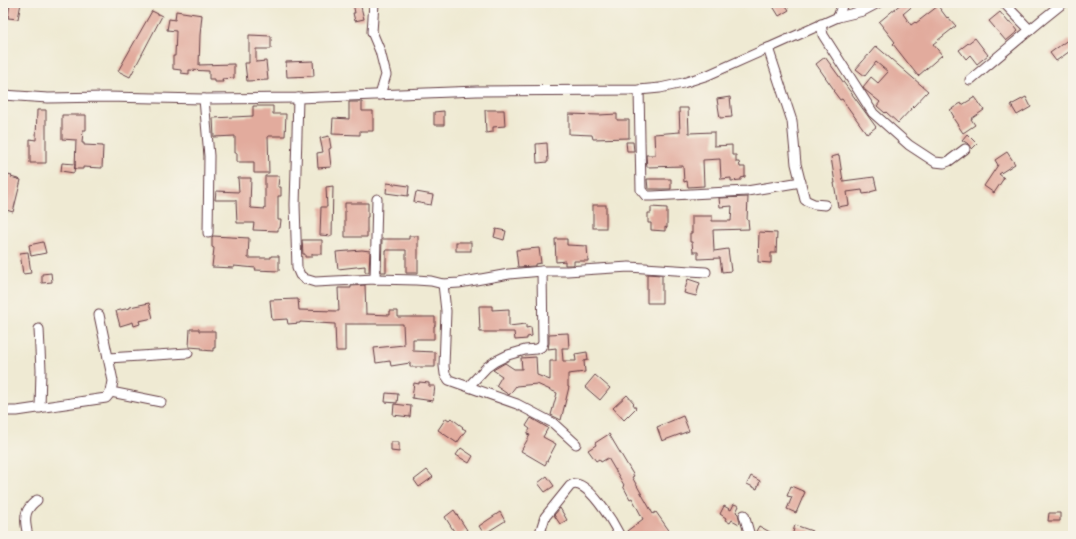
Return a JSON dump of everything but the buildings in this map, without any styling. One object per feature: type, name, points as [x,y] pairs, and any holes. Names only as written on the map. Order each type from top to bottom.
[{"type":"street","points":[[374,3],[372,32],[380,51],[386,75],[380,95]]},
{"type":"street","points":[[838,17],[842,3]]},
{"type":"street","points":[[3,95],[48,98],[298,98],[477,91],[639,90],[660,88],[683,84],[714,72],[821,24],[838,17],[863,11],[878,3]]},
{"type":"street","points":[[1004,3],[1030,30]]},
{"type":"street","points":[[970,80],[1043,18],[1063,3]]},
{"type":"street","points":[[821,24],[824,35],[873,113],[909,145],[935,162],[944,163],[949,161],[964,149]]},
{"type":"street","points":[[768,48],[792,121],[796,164],[806,200],[814,204],[825,205]]},
{"type":"street","points":[[639,90],[641,190],[646,196],[747,191],[801,182]]},
{"type":"street","points":[[298,98],[295,205],[297,268],[305,279],[315,282],[374,279],[416,280],[431,281],[442,284],[459,283],[509,274],[629,267],[706,272]]},
{"type":"street","points":[[204,99],[209,156],[208,233]]},
{"type":"street","points":[[374,279],[377,199]]},
{"type":"street","points":[[469,386],[487,367],[494,362],[508,355],[541,347],[543,343],[542,271]]},
{"type":"street","points":[[442,284],[446,311],[444,366],[445,374],[449,380],[517,404],[553,423],[576,444]]},
{"type":"street","points":[[3,410],[17,411],[106,398],[111,392],[113,381],[98,315]]},
{"type":"street","points":[[39,329],[41,370],[40,408]]},
{"type":"street","points":[[108,358],[188,354]]},
{"type":"street","points":[[111,392],[161,402]]},
{"type":"street","points":[[539,536],[545,517],[573,484],[578,484],[584,486],[590,492],[608,516],[620,536]]},
{"type":"street","points":[[28,536],[26,514],[29,508],[37,500]]},
{"type":"street","points":[[744,516],[750,536]]}]
